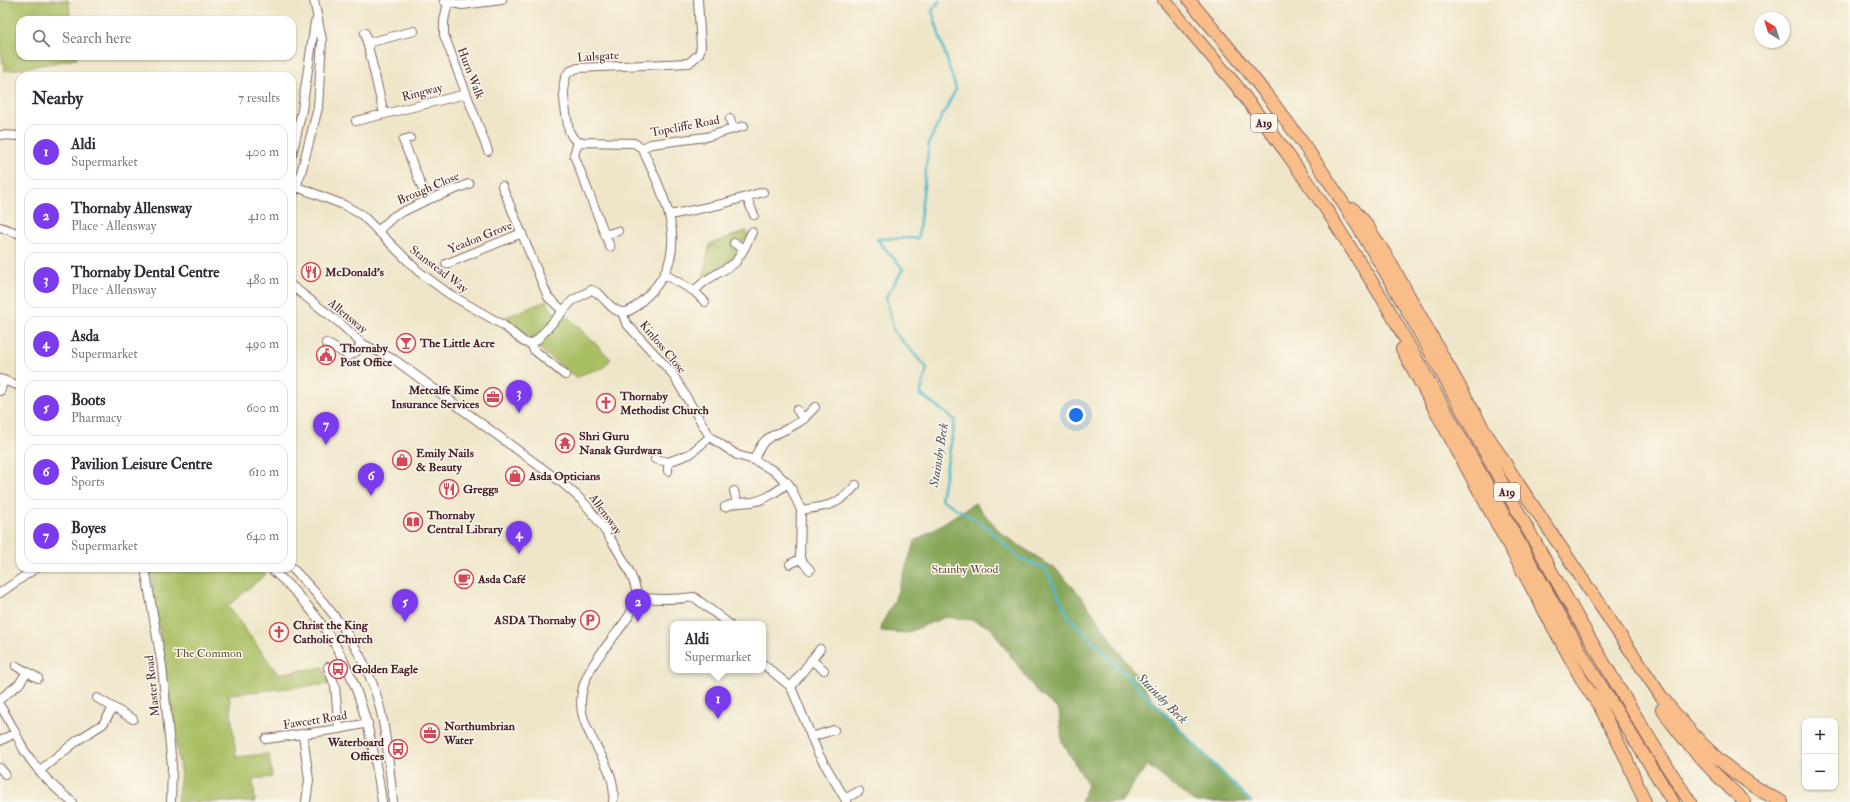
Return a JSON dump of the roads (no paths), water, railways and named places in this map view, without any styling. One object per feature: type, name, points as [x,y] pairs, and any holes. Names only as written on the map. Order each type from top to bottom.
[{"type":"highway","name":"A19","points":[[1164,0],[1234,84],[1286,152],[1326,209],[1388,308],[1585,660],[1674,802]]},
{"type":"highway","name":"A19","points":[[1189,0],[1271,100],[1327,179],[1386,272],[1602,660],[1690,802]]},
{"type":"highway","points":[[1327,179],[1367,227],[1393,269],[1484,430],[1519,485],[1661,696],[1678,719],[1705,748],[1733,772],[1782,802]]},
{"type":"highway","points":[[1353,253],[1407,358],[1582,682],[1598,704]]},
{"type":"highway","points":[[1542,584],[1557,621],[1631,769],[1645,802]]},
{"type":"highway","points":[[1605,613],[1642,679],[1673,725],[1719,778],[1745,802]]},
{"type":"highway","points":[[1631,769],[1640,802]]},
{"type":"street","points":[[296,180],[318,108],[322,40],[314,0]]},
{"type":"street","points":[[445,1],[462,5],[502,0]]},
{"type":"street","name":"Lulsgate","points":[[578,142],[573,138],[569,131],[563,83],[566,75],[571,70],[578,68],[689,62],[699,54],[701,47],[698,0]]},
{"type":"street","name":"Hurn Walk","points":[[445,1],[444,34],[488,151]]},
{"type":"street","points":[[296,137],[302,110],[316,15]]},
{"type":"street","points":[[367,43],[414,31]]},
{"type":"street","points":[[365,33],[384,114]]},
{"type":"street","name":"Ringway","points":[[356,121],[466,94]]},
{"type":"street","name":"Topcliffe Road","points":[[730,119],[733,129]]},
{"type":"street","name":"Topcliffe Road","points":[[642,148],[651,144],[706,137],[744,126]]},
{"type":"street","points":[[0,135],[16,136]]},
{"type":"street","points":[[410,138],[403,140],[427,200]]},
{"type":"street","points":[[578,142],[574,155],[610,247]]},
{"type":"street","name":"Topcliffe Road","points":[[578,142],[634,143],[642,148],[670,215],[673,231],[672,252],[664,274],[656,287],[630,311],[622,312]]},
{"type":"street","name":"Brough Close","points":[[379,230],[394,216],[427,200],[469,184]]},
{"type":"street","name":"Yeadon Grove","points":[[502,186],[548,297],[562,311]]},
{"type":"street","name":"Stanstead Way","points":[[296,187],[344,204],[362,215],[379,230],[395,250],[418,271],[449,294],[503,325],[524,342],[531,344],[534,350],[564,375]]},
{"type":"street","points":[[670,215],[747,198],[762,192]]},
{"type":"street","points":[[747,198],[754,215]]},
{"type":"street","points":[[0,227],[16,233]]},
{"type":"street","points":[[605,235],[618,231]]},
{"type":"street","points":[[694,291],[705,281],[735,263],[752,232]]},
{"type":"street","name":"Yeadon Grove","points":[[446,264],[522,233]]},
{"type":"street","points":[[734,243],[744,249]]},
{"type":"street","points":[[664,274],[694,291],[704,302]]},
{"type":"street","name":"Allensway","points":[[296,289],[340,324],[361,343],[395,360],[514,446],[576,495],[596,517],[610,538],[628,569],[635,586],[636,597]]},
{"type":"street","points":[[531,344],[537,340],[562,311],[572,302],[591,290],[598,292],[613,308],[622,312]]},
{"type":"street","name":"Kinloss Close","points":[[622,312],[626,323],[672,373],[710,438],[737,455],[754,460],[776,472],[788,483],[796,496],[801,510],[800,560]]},
{"type":"street","points":[[326,343],[349,356],[356,352],[361,343]]},
{"type":"street","points":[[0,391],[2,379],[16,384]]},
{"type":"street","points":[[754,460],[760,446],[772,435],[795,425],[804,419],[815,407]]},
{"type":"street","points":[[797,410],[804,419]]},
{"type":"street","points":[[655,459],[668,462],[690,454],[710,438]]},
{"type":"street","points":[[668,462],[668,471]]},
{"type":"street","points":[[725,507],[737,502],[753,502],[768,497],[788,483]]},
{"type":"street","points":[[801,510],[828,506],[846,497],[856,485]]},
{"type":"street","points":[[734,491],[737,502]]},
{"type":"street","points":[[790,564],[800,560],[810,570]]},
{"type":"street","points":[[0,594],[26,572]]},
{"type":"street","name":"Master Road","points":[[146,572],[162,666],[172,766],[171,802]]},
{"type":"street","points":[[274,572],[304,601],[328,632],[354,679],[368,723],[380,783],[382,802]]},
{"type":"street","points":[[296,572],[335,615],[348,634],[363,662],[377,697],[385,737],[393,802]]},
{"type":"street","points":[[613,802],[614,791],[612,779],[585,723],[582,711],[582,690],[585,679],[591,668],[633,608],[636,597],[654,600],[670,600],[694,597],[725,621]]},
{"type":"street","points":[[791,686],[820,649]]},
{"type":"street","points":[[811,660],[824,670]]},
{"type":"street","points":[[16,666],[38,678]]},
{"type":"street","points":[[766,666],[791,686],[818,753],[846,801],[859,791]]},
{"type":"street","points":[[328,667],[335,686],[339,730]]},
{"type":"street","points":[[0,699],[18,684],[27,672]]},
{"type":"street","points":[[97,698],[133,719]]},
{"type":"street","points":[[0,706],[15,734],[39,771],[53,787],[72,802]]},
{"type":"street","points":[[39,771],[78,740],[103,724],[113,708]]},
{"type":"street","name":"Fawcett Road","points":[[266,739],[339,730],[368,723]]},
{"type":"street","points":[[812,737],[834,730]]},
{"type":"street","points":[[0,741],[15,734]]},
{"type":"street","points":[[303,735],[309,780],[306,802]]},
{"type":"street","points":[[380,783],[390,782]]},
{"type":"waterway","name":"Stainsby Beck","points":[[940,0],[932,11],[956,89],[929,142],[918,238],[877,239],[903,269],[886,297],[894,332],[927,368],[920,394],[955,420],[941,499],[985,526],[1019,558],[1045,568],[1069,617],[1251,802]]},
{"type":"place","name":"McDonald's","points":[[311,272]]},
{"type":"place","name":"The Little Acre","points":[[406,343]]},
{"type":"place","name":"Thornaby Post Office","points":[[326,355]]},
{"type":"place","name":"Metcalfe Kime Insurance Services","points":[[493,397]]},
{"type":"place","name":"Thornaby Methodist Church","points":[[606,403]]},
{"type":"place","name":"Thornaby Dental Centre","points":[[519,413]]},
{"type":"place","name":"Shri Guru Nanak Gurdwara","points":[[565,443]]},
{"type":"place","name":"Boyes","points":[[326,445]]},
{"type":"place","name":"Emily Nails & Beauty","points":[[402,460]]},
{"type":"place","name":"Asda Opticians","points":[[515,476]]},
{"type":"place","name":"Greggs","points":[[449,489]]},
{"type":"place","name":"Pavilion Leisure Centre","points":[[371,496]]},
{"type":"place","name":"Thornaby Central Library","points":[[413,522]]},
{"type":"place","name":"Asda","points":[[519,554]]},
{"type":"place","name":"Asda Café","points":[[464,579]]},
{"type":"place","name":"ASDA Thornaby","points":[[590,620]]},
{"type":"place","name":"Boots","points":[[405,622]]},
{"type":"place","name":"Thornaby Allensway","points":[[638,622]]},
{"type":"place","name":"Christ the King Catholic Church","points":[[279,632]]},
{"type":"place","name":"Golden Eagle","points":[[338,669]]},
{"type":"place","name":"Aldi","points":[[718,719]]},
{"type":"place","name":"Northumbrian Water","points":[[430,733]]},
{"type":"place","name":"Waterboard Offices","points":[[398,749]]},
{"type":"park label","name":"Stainby Wood","points":[[965,569]]},
{"type":"park label","name":"The Common","points":[[208,653]]}]
